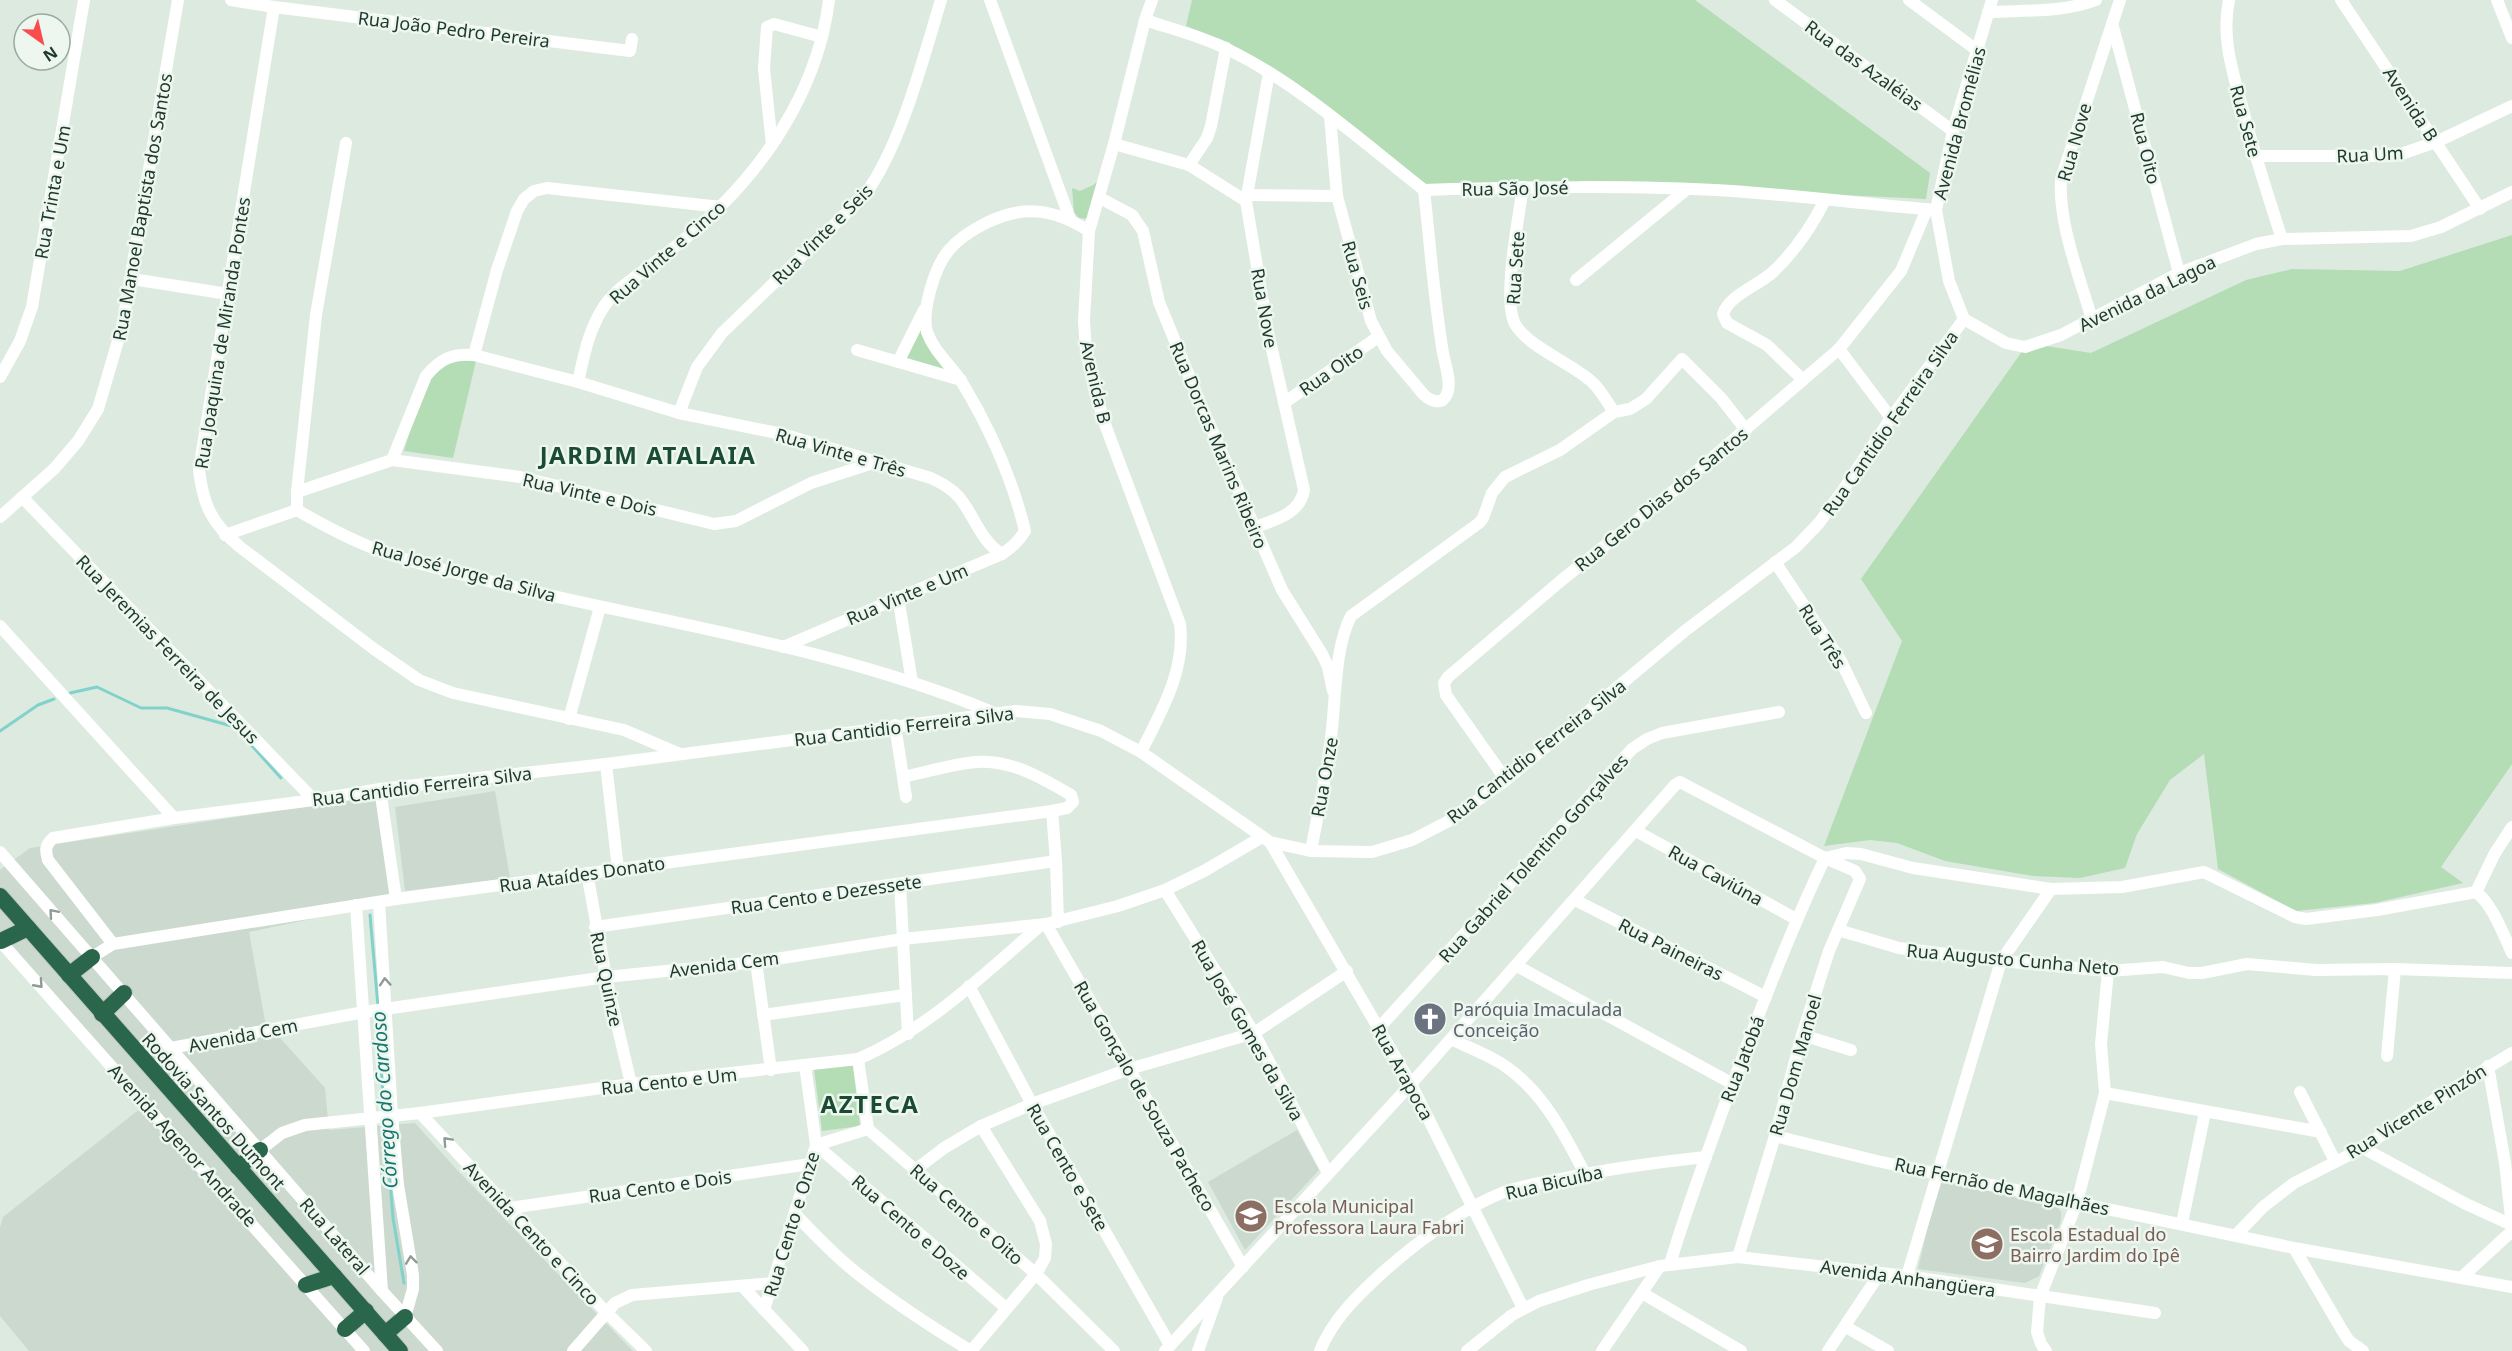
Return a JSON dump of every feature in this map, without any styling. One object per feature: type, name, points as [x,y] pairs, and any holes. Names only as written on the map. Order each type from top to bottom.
[{"type":"highway","name":"Rodovia Santos Dumont","points":[[0,896],[400,1351]]},
{"type":"highway","points":[[0,941],[28,928]]},
{"type":"highway","points":[[69,975],[92,957]]},
{"type":"highway","points":[[102,1014],[124,993]]},
{"type":"highway","points":[[238,1167],[260,1150]]},
{"type":"highway","points":[[306,1285],[334,1276]]},
{"type":"highway","points":[[345,1329],[366,1311]]},
{"type":"highway","points":[[385,1334],[405,1317]]},
{"type":"street","name":"Rua Trinta e Um","points":[[0,377],[20,341],[32,307],[84,0]]},
{"type":"street","name":"Rua Manoel Baptista dos Santos","points":[[0,517],[66,456],[98,409],[123,327],[178,0]]},
{"type":"street","name":"Rua João Pedro Pereira","points":[[231,0],[274,8],[630,51],[632,39]]},
{"type":"street","name":"Rua Vinte e Cinco","points":[[578,382],[586,346],[594,324],[606,304],[621,288],[671,250],[721,207],[772,145],[794,109],[814,66],[829,0]]},
{"type":"street","name":"Rua Vinte e Seis","points":[[679,413],[697,367],[722,333],[864,196],[872,185],[892,144],[915,87],[941,0]]},
{"type":"street","points":[[990,0],[1070,219]]},
{"type":"street","name":"Avenida B","points":[[1141,752],[1170,694],[1182,638],[1180,624],[1106,427],[1086,351],[1084,321],[1089,231],[1100,198],[1152,0]]},
{"type":"street","name":"Rua das Azaléias","points":[[1776,0],[1953,131]]},
{"type":"street","points":[[1908,0],[1978,51]]},
{"type":"street","points":[[1990,6],[2073,8],[2096,0]]},
{"type":"street","name":"Rua Nove","points":[[2092,320],[2062,215],[2061,179],[2120,0]]},
{"type":"street","name":"Rua Sete","points":[[2229,0],[2226,23],[2227,51],[2255,156],[2282,239]]},
{"type":"street","name":"Avenida B","points":[[2341,0],[2480,208]]},
{"type":"street","points":[[2497,0],[2512,38]]},
{"type":"street","name":"Avenida Bromélias","points":[[1964,319],[1949,281],[1932,210],[1990,6]]},
{"type":"street","name":"Rua Joaquina de Miranda Pontes","points":[[274,8],[199,470],[206,508],[225,535],[374,649],[419,680],[453,693],[624,730],[680,754]]},
{"type":"street","points":[[1145,20],[1226,48],[1269,73],[1424,190]]},
{"type":"street","name":"Rua Oito","points":[[2112,23],[2179,273]]},
{"type":"street","points":[[772,145],[764,69],[767,27],[774,24],[822,37]]},
{"type":"street","points":[[1189,165],[1207,138],[1211,126],[1226,48]]},
{"type":"street","name":"Rua Nove","points":[[1253,528],[1291,512],[1303,499],[1304,490],[1268,332],[1247,198],[1269,73]]},
{"type":"street","name":"Rua Um","points":[[2255,156],[2395,156],[2436,142],[2512,106]]},
{"type":"street","name":"Rua Seis","points":[[1330,117],[1337,196],[1371,321],[1387,351],[1424,395],[1431,400],[1443,400],[1448,394],[1448,384],[1439,329],[1424,190]]},
{"type":"street","points":[[225,535],[297,510],[316,315],[346,143]]},
{"type":"street","points":[[1114,144],[1189,165],[1247,198],[1337,196]]},
{"type":"street","name":"Rua Sete","points":[[1523,187],[1510,286],[1515,324],[1561,362],[1590,381],[1614,412]]},
{"type":"street","name":"Rua São José","points":[[1424,190],[1523,187],[1687,189],[1932,210]]},
{"type":"street","points":[[392,460],[426,376],[444,358],[462,354],[474,355],[497,270],[517,210],[524,198],[534,191],[547,188],[721,207]]},
{"type":"street","points":[[1576,280],[1687,189]]},
{"type":"street","name":"Avenida da Lagoa","points":[[1964,319],[2006,343],[2025,347],[2092,320],[2179,273],[2228,254],[2282,239],[2411,236],[2440,227],[2512,192]]},
{"type":"street","name":"Rua Dorcas Marins Ribeiro","points":[[1100,198],[1132,215],[1143,231],[1159,302],[1281,590],[1328,667],[1335,703]]},
{"type":"street","points":[[1803,380],[1767,345],[1727,323],[1723,314],[1730,303],[1771,274],[1796,248],[1813,225],[1825,200]]},
{"type":"street","points":[[898,362],[925,309],[940,266],[948,251],[961,237],[994,219],[1033,210],[1054,213],[1070,219],[1089,231]]},
{"type":"street","name":"Rua Gero Dias dos Santos","points":[[1506,780],[1446,695],[1444,683],[1448,677],[1563,579],[1676,489],[1839,349],[1901,271],[1932,210]]},
{"type":"street","points":[[132,279],[228,294]]},
{"type":"street","points":[[925,309],[927,330],[932,341],[961,380]]},
{"type":"street","name":"Rua Cantidio Ferreira Silva","points":[[113,944],[48,860],[45,852],[46,845],[53,838],[174,818],[380,789],[606,764],[1016,711],[1050,714],[1101,731],[1141,752],[1266,840],[1311,851],[1372,852],[1412,840],[1447,822],[1506,780],[1686,630],[1796,547],[1819,523],[1891,418],[1964,319]]},
{"type":"street","name":"Rua Oito","points":[[1284,403],[1378,337]]},
{"type":"street","points":[[1839,349],[1891,418]]},
{"type":"street","points":[[857,350],[961,380]]},
{"type":"street","name":"Rua Vinte e Três","points":[[474,355],[578,382],[679,413],[782,434],[931,478],[947,486],[959,497],[990,545],[1002,554]]},
{"type":"street","name":"Rua Onze","points":[[1311,851],[1331,738],[1346,626],[1352,616],[1479,523],[1492,493],[1505,477],[1560,450],[1614,412],[1630,409],[1646,399],[1682,359],[1721,398],[1746,430]]},
{"type":"street","name":"Rua Vinte e Um","points":[[783,646],[1002,554],[1015,545],[1024,531],[1018,501],[976,405],[961,380]]},
{"type":"street","name":"Rua Vinte e Dois","points":[[297,492],[392,460],[520,477],[714,524],[736,521],[811,483],[876,462]]},
{"type":"street","name":"Rua Jeremias Ferreira de Jesus","points":[[22,497],[314,800]]},
{"type":"street","name":"Rua José Jorge da Silva","points":[[297,510],[338,533],[395,556],[600,607],[783,646],[876,670],[993,713]]},
{"type":"street","name":"Rua Três","points":[[1775,562],[1841,661],[1866,713]]},
{"type":"street","points":[[898,597],[912,682]]},
{"type":"street","points":[[569,719],[600,607]]},
{"type":"street","points":[[0,626],[174,818]]},
{"type":"street","name":"Rua Gabriel Tolentino Gonçalves","points":[[1379,1028],[1632,749],[1662,733],[1779,712]]},
{"type":"street","points":[[896,725],[906,797]]},
{"type":"street","name":"Rua Ataídes Donato","points":[[92,957],[113,944],[356,905],[1052,811],[1067,808],[1073,802],[1071,795],[1050,783],[1024,770],[1001,763],[976,762],[903,777]]},
{"type":"street","points":[[606,764],[618,869]]},
{"type":"street","points":[[1167,1348],[1518,966],[1676,785],[1683,782],[1825,858],[1846,853],[1861,854],[1913,868],[2051,890],[2132,886],[2204,872],[2295,917],[2306,919],[2377,910],[2476,892],[2499,924],[2512,953]]},
{"type":"street","points":[[380,789],[396,899]]},
{"type":"street","points":[[1048,924],[1056,861],[1052,811]]},
{"type":"street","points":[[2476,892],[2495,853],[2512,827]]},
{"type":"street","name":"Rua Caviúna","points":[[1636,831],[1796,920]]},
{"type":"street","name":"Rua Arapoca","points":[[1266,840],[1347,971],[1411,1084],[1523,1308]]},
{"type":"street","name":"Avenida Cem","points":[[171,1048],[364,1012],[606,977],[756,962],[903,939],[1048,924],[1165,890],[1266,840]]},
{"type":"street","points":[[0,852],[92,957]]},
{"type":"street","name":"Rua Dom Manoel","points":[[1738,1257],[1775,1136],[1802,1035],[1838,930],[1859,883],[1859,875],[1855,871],[1825,858]]},
{"type":"street","name":"Rua Jatobá","points":[[1602,1351],[1642,1293],[1665,1265],[1796,920],[1825,858]]},
{"type":"street","name":"Rua Cento e Dezessete","points":[[596,927],[1056,861]]},
{"type":"street","name":"Rua Quinze","points":[[587,873],[606,977],[631,1084]]},
{"type":"street","points":[[900,884],[908,1034]]},
{"type":"street","name":"Rua José Gomes da Silva","points":[[1165,890],[1254,1033],[1328,1173]]},
{"type":"street","points":[[1907,1276],[2001,961],[2051,890]]},
{"type":"street","name":"Rua Paineiras","points":[[1575,900],[1766,997]]},
{"type":"street","points":[[379,902],[398,1185],[412,1267],[413,1289],[405,1317]]},
{"type":"street","points":[[356,905],[382,1291]]},
{"type":"street","name":"Rua Cento e Um","points":[[260,1150],[282,1133],[304,1125],[420,1113],[631,1084],[858,1059],[908,1034],[1048,924]]},
{"type":"street","name":"Rua Gonçalo de Souza Pacheco","points":[[1048,924],[1243,1267]]},
{"type":"street","name":"Rua Augusto Cunha Neto","points":[[1838,930],[1899,948],[2108,971],[2163,968],[2202,973],[2247,964],[2316,970],[2395,969],[2512,973]]},
{"type":"street","name":"Avenida Agenor Andrade","points":[[0,941],[364,1351]]},
{"type":"street","name":"Rua Lateral","points":[[92,957],[382,1291],[437,1351]]},
{"type":"street","points":[[756,962],[771,1070]]},
{"type":"street","points":[[1518,966],[1733,1084]]},
{"type":"street","points":[[2387,1056],[2395,969]]},
{"type":"street","points":[[915,1170],[944,1148],[981,1126],[1032,1104],[1129,1068],[1254,1033],[1347,971]]},
{"type":"street","points":[[2046,1351],[2037,1332],[2040,1297],[2077,1202],[2105,1094],[2101,1044],[2108,971]]},
{"type":"street","name":"Rua Cento e Sete","points":[[969,986],[1167,1348]]},
{"type":"street","points":[[763,1015],[905,995]]},
{"type":"street","points":[[1802,1035],[1851,1050]]},
{"type":"street","points":[[1451,1039],[1504,1065],[1520,1077],[1550,1112],[1585,1174]]},
{"type":"street","name":"Rua Vicente Pinzón","points":[[2236,1235],[2263,1207],[2286,1189],[2363,1148],[2413,1113],[2512,1053]]},
{"type":"street","points":[[816,1145],[868,1129],[858,1059]]},
{"type":"street","name":"Rua Cento e Onze","points":[[764,1310],[796,1215],[816,1145],[805,1065]]},
{"type":"street","points":[[2488,1066],[2505,1162],[2512,1228]]},
{"type":"street","points":[[2300,1092],[2335,1161]]},
{"type":"street","points":[[2105,1094],[2321,1132]]},
{"type":"street","points":[[2182,1223],[2205,1112]]},
{"type":"street","name":"Avenida Cento e Cinco","points":[[420,1113],[606,1312],[646,1351]]},
{"type":"street","points":[[796,1215],[839,1258],[880,1291],[918,1319],[971,1351],[1036,1274],[1045,1258],[1046,1244],[1040,1221],[981,1126]]},
{"type":"street","name":"Rua Cento e Oito","points":[[868,1129],[1036,1274],[1114,1351]]},
{"type":"street","name":"Rua Fernão de Magalhães","points":[[1775,1136],[1937,1173],[2294,1248],[2512,1287]]},
{"type":"street","name":"Rua Cento e Doze","points":[[816,1145],[1006,1308]]},
{"type":"street","points":[[2363,1148],[2512,1228]]},
{"type":"street","name":"Rua Bicuíba","points":[[1320,1351],[1342,1313],[1370,1284],[1400,1257],[1474,1206],[1519,1187],[1627,1166],[1706,1156]]},
{"type":"street","name":"Rua Cento e Dois","points":[[510,1208],[810,1164]]},
{"type":"street","points":[[2462,1278],[2512,1228]]},
{"type":"street","points":[[2294,1248],[2349,1341],[2363,1351]]},
{"type":"street","name":"Avenida Anhangüera","points":[[1467,1351],[1523,1308],[1588,1285],[1665,1265],[1738,1257],[1907,1276],[2155,1313]]},
{"type":"street","points":[[1828,1351],[1880,1273]]},
{"type":"street","points":[[573,1351],[615,1303],[632,1295],[773,1283]]},
{"type":"street","points":[[743,1287],[804,1351]]},
{"type":"street","points":[[1198,1351],[1220,1291]]},
{"type":"street","points":[[1642,1293],[1741,1351]]},
{"type":"street","points":[[1846,1327],[1888,1351]]},
{"type":"shaded area","points":[[495,791],[510,878],[405,891],[395,807]]},
{"type":"shaded area","points":[[376,796],[392,902],[249,932],[265,1021],[325,1088],[329,1130],[415,1123],[458,1171],[633,1351],[29,1351],[0,1316],[0,1228],[3,1217],[141,1108],[0,946],[0,870],[30,848]]},
{"type":"shaded area","name":"Escola Municipal Professora Laura Fabri","points":[[1297,1130],[1319,1170],[1245,1250],[1208,1182]]},
{"type":"shaded area","name":"Escola Estadual do Bairro Jardim do Ipê","points":[[1939,1179],[2058,1208],[2061,1212],[2061,1221],[2039,1276],[2025,1283],[1918,1269]]},
{"type":"green space","points":[[1192,0],[1695,0],[1930,173],[1926,199],[1521,181],[1431,192],[1306,96],[1228,42],[1186,26]]},
{"type":"green space","points":[[1102,178],[1089,219],[1079,218],[1074,212],[1072,188],[1080,191]]},
{"type":"green space","points":[[2512,235],[2512,764],[2441,867],[2463,883],[2374,903],[2296,911],[2218,869],[2204,754],[2170,780],[2137,834],[2125,868],[2080,878],[2033,876],[1945,861],[1897,843],[1870,840],[1824,846],[1902,641],[1861,579],[2028,343],[2091,353],[2246,280],[2292,269],[2400,271]]},
{"type":"green space","points":[[923,326],[949,371],[907,358]]},
{"type":"green space","points":[[462,360],[476,361],[453,458],[404,451],[428,381],[442,367]]},
{"type":"green space","points":[[853,1064],[860,1126],[822,1131],[814,1069]]},
{"type":"waterway","name":"Córrego do Cardoso","points":[[70,693],[97,687],[141,708],[167,708],[235,727],[281,778]]},
{"type":"waterway","name":"Córrego do Cardoso","points":[[0,731],[38,705],[54,699]]},
{"type":"waterway","name":"Córrego do Cardoso","points":[[370,915],[378,1006]]},
{"type":"waterway","name":"Córrego do Cardoso","points":[[378,1013],[384,1114]]},
{"type":"waterway","name":"Córrego do Cardoso","points":[[385,1121],[393,1218],[404,1283]]},
{"type":"place","name":"Paróquia Imaculada Conceição","points":[[1430,1019]]},
{"type":"place","name":"Escola Municipal Professora Laura Fabri","points":[[1251,1216]]},
{"type":"place","name":"Escola Estadual do Bairro Jardim do Ipê","points":[[1987,1244]]},
{"type":"district","name":"JARDIM ATALAIA","points":[[648,454]]},
{"type":"district","name":"AZTECA","points":[[870,1103]]}]
